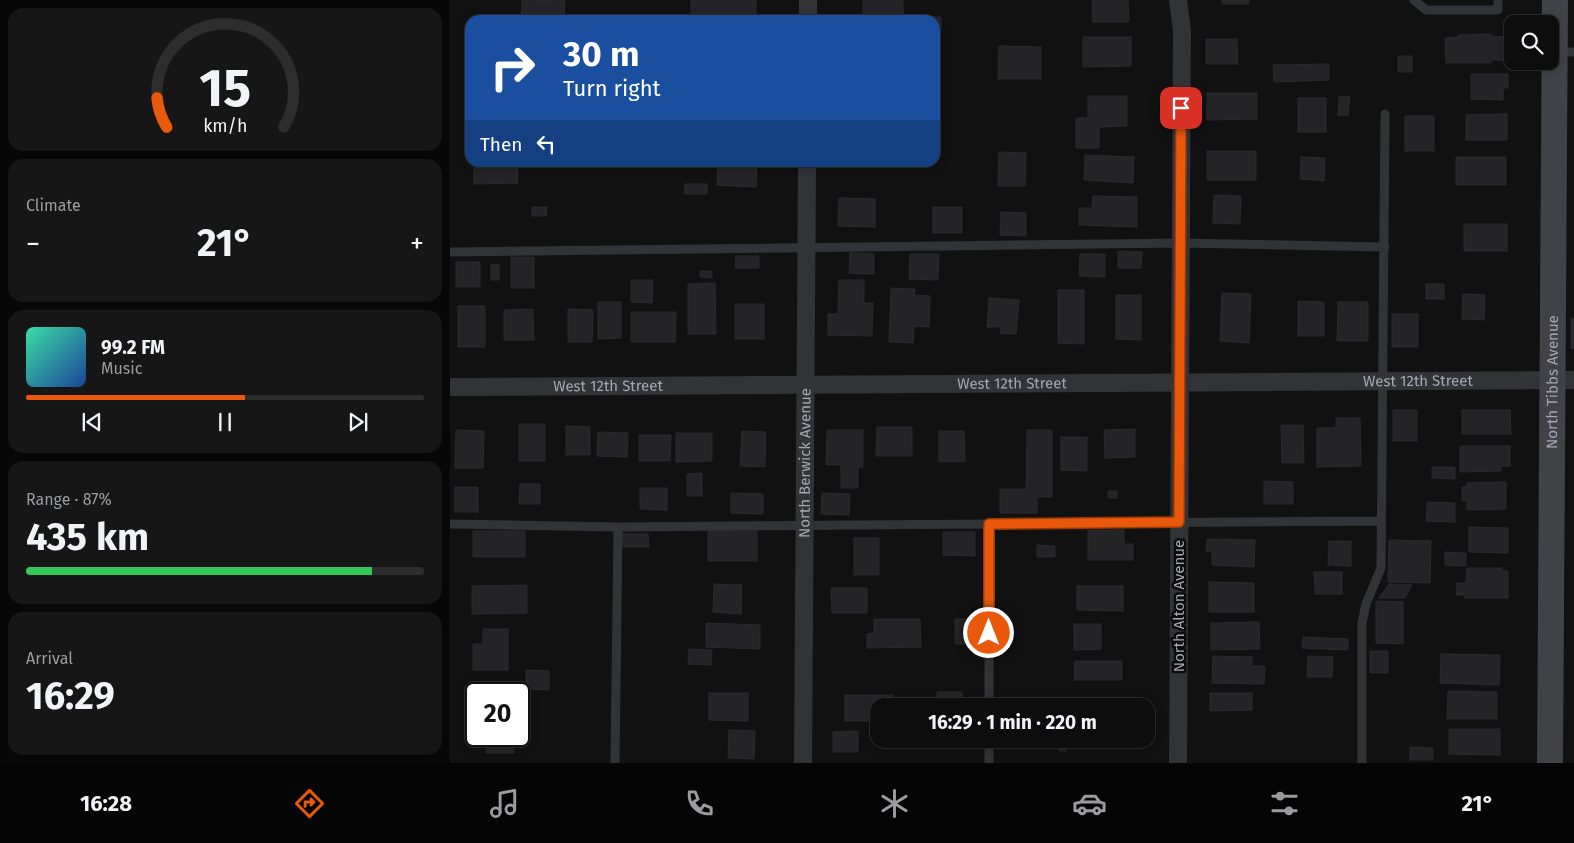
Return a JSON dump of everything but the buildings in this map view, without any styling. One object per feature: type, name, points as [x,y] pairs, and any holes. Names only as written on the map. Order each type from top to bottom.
[{"type":"street","points":[[808,0],[808,15]]},
{"type":"street","name":"North Alton Avenue","points":[[1178,0],[1182,31],[1178,763]]},
{"type":"street","name":"North Tibbs Avenue","points":[[1550,763],[1563,380],[1564,52],[1555,0]]},
{"type":"street","name":"North Berwick Avenue","points":[[803,763],[807,167]]},
{"type":"street","name":"West 12th Street","points":[[450,387],[1563,380]]},
{"type":"lane","points":[[1414,0],[1426,10],[1498,10],[1498,0]]},
{"type":"lane","points":[[1362,763],[1362,623],[1366,604],[1381,568],[1385,114]]},
{"type":"lane","points":[[450,252],[1180,243],[1385,247]]},
{"type":"lane","points":[[450,524],[618,527],[1380,521]]},
{"type":"lane","points":[[989,524],[989,698]]},
{"type":"lane","points":[[615,763],[618,527]]},
{"type":"lane","points":[[989,748],[989,763]]},
{"type":"route","points":[[989,633],[989,524],[1179,522],[1181,108]]}]
